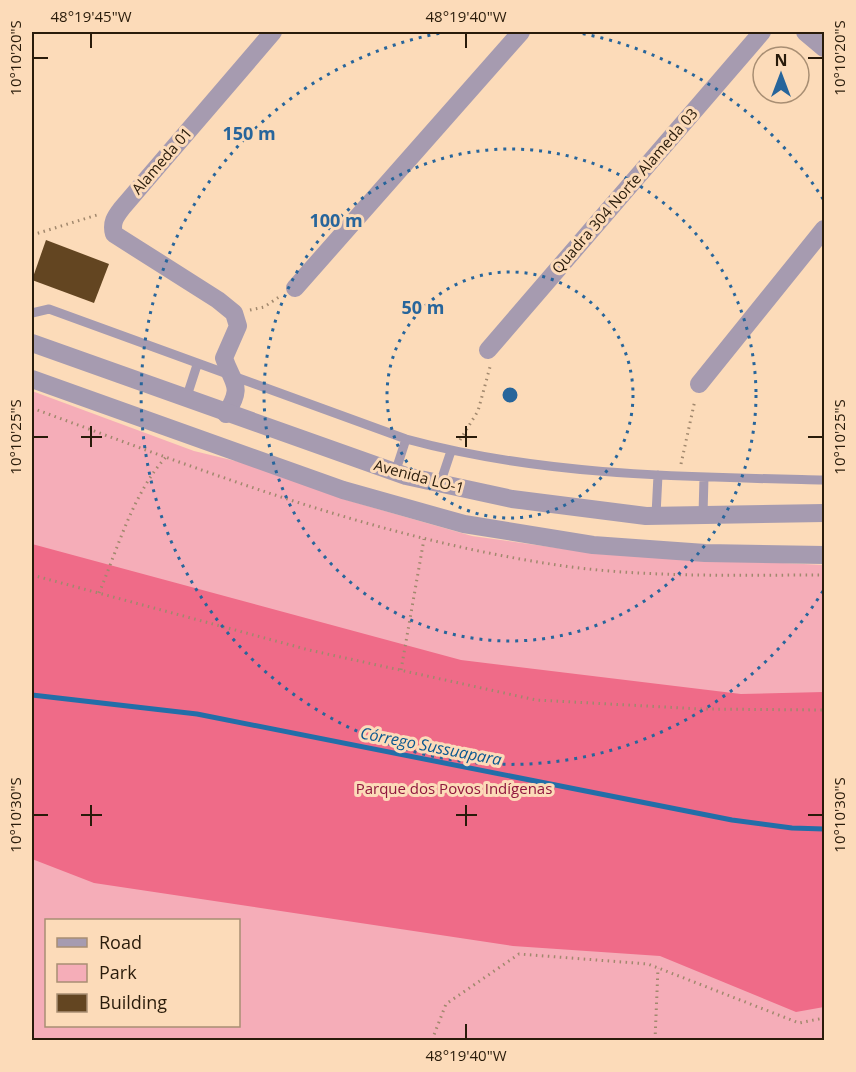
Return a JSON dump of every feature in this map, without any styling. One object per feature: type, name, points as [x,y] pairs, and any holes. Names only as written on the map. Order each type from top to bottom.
[{"type":"street","name":"Alameda 01","points":[[122,208],[273,32]]},
{"type":"street","points":[[295,288],[521,32]]},
{"type":"street","name":"Quadra 304 Norte Alameda 03","points":[[488,350],[762,32]]},
{"type":"street","points":[[805,32],[825,48]]},
{"type":"street","points":[[122,208],[114,219],[114,234],[218,300],[234,313],[238,326],[224,358],[235,379],[237,396],[226,414]]},
{"type":"street","points":[[699,384],[825,229]]},
{"type":"street","name":"Avenida LO-1","points":[[32,343],[395,473],[512,500],[656,515],[825,513]]},
{"type":"street","points":[[32,379],[343,490],[464,524],[593,545],[705,553],[825,555]]},
{"type":"lane","points":[[32,313],[40,309],[49,309],[235,379],[406,439],[451,451],[539,464],[658,475],[825,480]]},
{"type":"lane","points":[[186,399],[197,365]]},
{"type":"lane","points":[[395,473],[406,439]]},
{"type":"lane","points":[[440,484],[451,451]]},
{"type":"lane","points":[[656,515],[658,475]]},
{"type":"lane","points":[[703,515],[704,477]]},
{"type":"path","points":[[32,235],[122,208]]},
{"type":"path","points":[[234,313],[264,307],[295,288]]},
{"type":"path","points":[[451,451],[469,429],[477,411],[487,383],[488,350]]},
{"type":"path","points":[[680,476],[683,444],[699,384]]},
{"type":"path","points":[[99,593],[143,491],[154,470],[166,457]]},
{"type":"path","points":[[401,670],[424,539]]},
{"type":"path","points":[[32,574],[309,650],[544,701],[701,709],[825,710]]},
{"type":"path","points":[[432,1041],[446,1004],[519,954],[648,964],[799,1023],[825,1018]]},
{"type":"path","points":[[655,1041],[658,968]]},
{"type":"green space","name":"Parque dos Povos Indígenas","points":[[32,391],[194,451],[252,465],[343,499],[472,536],[600,554],[824,565],[824,1040],[32,1040]]},
{"type":"green space","points":[[32,544],[461,660],[741,694],[824,692],[824,1007],[796,1012],[660,956],[513,946],[94,883],[32,859]]},
{"type":"building","points":[[46,240],[109,264],[94,303],[32,280]]},
{"type":"waterway","name":"Córrego Sussuapara","points":[[32,695],[197,714],[732,820],[792,828],[824,829]]}]
